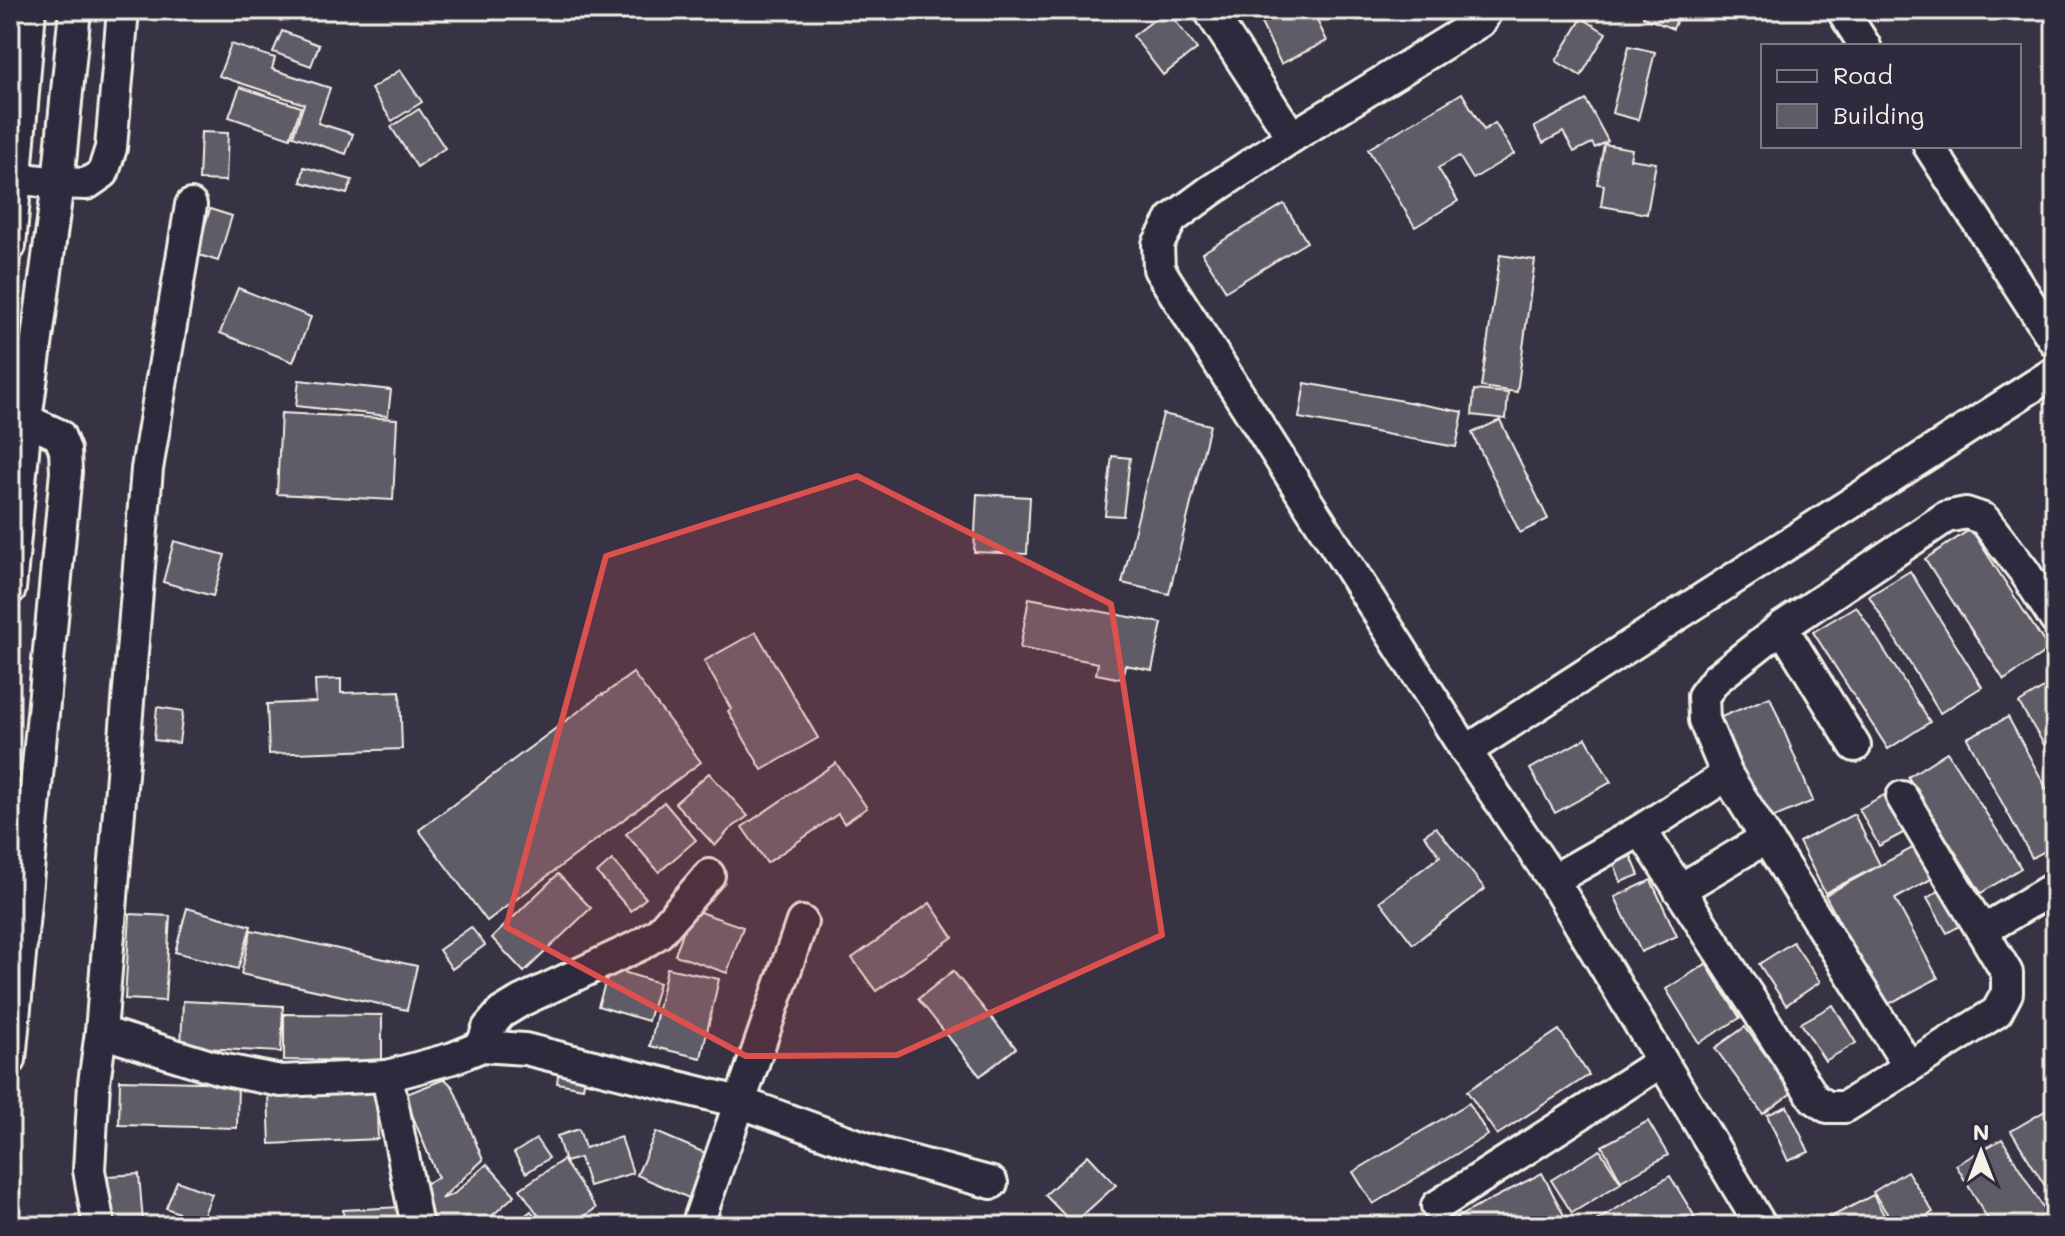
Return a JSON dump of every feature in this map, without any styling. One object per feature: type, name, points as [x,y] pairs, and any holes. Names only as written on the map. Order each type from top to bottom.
[{"type":"street","points":[[10,246],[30,10]]},
{"type":"street","points":[[10,589],[18,418],[58,183],[75,10]]},
{"type":"street","points":[[15,178],[87,184],[103,173],[111,148],[123,10]]},
{"type":"street","points":[[1209,10],[1292,137]]},
{"type":"street","points":[[1487,10],[1481,21],[1292,137],[1172,219],[1158,244],[1159,269],[1466,751],[1553,880],[1761,1226]]},
{"type":"street","points":[[1842,10],[1864,44]]},
{"type":"street","points":[[1930,148],[2055,342]]},
{"type":"street","points":[[99,1226],[89,1170],[94,1083],[101,1032],[147,469],[191,205]]},
{"type":"street","points":[[1466,751],[2055,372]]},
{"type":"street","points":[[10,1060],[66,472],[65,450],[59,435],[18,418]]},
{"type":"street","points":[[1909,1067],[1727,775],[1704,720],[1703,696],[1716,679],[1782,627],[1946,517],[1966,513],[1984,519],[2024,571],[2055,619]]},
{"type":"street","points":[[1782,627],[1855,746]]},
{"type":"street","points":[[1553,880],[1641,830],[1727,775]]},
{"type":"street","points":[[1641,830],[1814,1098],[1827,1107],[1845,1107],[1997,1012],[2007,993],[2007,973],[1902,797]]},
{"type":"street","points":[[1679,890],[1766,838]]},
{"type":"street","points":[[482,1046],[488,1028],[501,1013],[659,933],[709,875]]},
{"type":"street","points":[[1982,931],[2055,887]]},
{"type":"street","points":[[697,1226],[802,922]]},
{"type":"street","points":[[101,1032],[220,1069],[281,1081],[387,1076],[453,1058],[482,1046],[525,1049],[739,1102],[880,1153],[992,1183]]},
{"type":"street","points":[[1437,1206],[1661,1062]]},
{"type":"street","points":[[387,1076],[417,1226]]},
{"type":"highlighted area","points":[[857,476],[1111,604],[1162,935],[897,1055],[746,1056],[506,927],[606,556]]},
{"type":"building","points":[[235,10],[253,10],[252,21],[234,18]]},
{"type":"building","points":[[1167,10],[1197,49],[1163,75],[1133,36]]},
{"type":"building","points":[[1272,10],[1312,10],[1327,41],[1281,64],[1258,17]]},
{"type":"building","points":[[1645,10],[1681,10],[1673,29],[1643,17]]},
{"type":"building","points":[[1582,18],[1606,33],[1581,76],[1556,61]]},
{"type":"building","points":[[282,31],[319,45],[311,66],[273,52]]},
{"type":"building","points":[[231,44],[275,58],[272,69],[330,88],[318,123],[353,134],[346,154],[293,136],[304,104],[219,76]]},
{"type":"building","points":[[1629,46],[1655,52],[1638,120],[1612,113]]},
{"type":"building","points":[[400,70],[422,102],[392,121],[371,89]]},
{"type":"building","points":[[240,87],[301,107],[290,138],[229,117]]},
{"type":"building","points":[[1462,93],[1484,130],[1495,123],[1514,154],[1473,179],[1459,156],[1438,168],[1458,201],[1415,227],[1368,149]]},
{"type":"building","points":[[1586,100],[1608,141],[1595,148],[1592,143],[1574,152],[1563,132],[1543,143],[1534,127]]},
{"type":"building","points":[[419,109],[445,148],[417,167],[391,127]]},
{"type":"building","points":[[201,132],[228,133],[226,181],[199,180]]},
{"type":"building","points":[[1604,144],[1632,149],[1630,159],[1656,163],[1647,214],[1601,206],[1604,185],[1597,184]]},
{"type":"building","points":[[304,167],[352,180],[347,194],[301,182]]},
{"type":"building","points":[[1284,204],[1307,242],[1226,291],[1202,253]]},
{"type":"building","points":[[210,209],[232,216],[218,261],[196,254]]},
{"type":"building","points":[[1500,255],[1535,260],[1517,392],[1481,387]]},
{"type":"building","points":[[238,288],[311,317],[293,362],[220,333]]},
{"type":"building","points":[[299,380],[391,390],[388,416],[296,406]]},
{"type":"building","points":[[1305,383],[1463,412],[1456,447],[1299,418]]},
{"type":"building","points":[[1474,390],[1508,393],[1506,419],[1472,415]]},
{"type":"building","points":[[281,413],[397,419],[393,500],[277,494]]},
{"type":"building","points":[[1163,414],[1210,425],[1169,594],[1122,583]]},
{"type":"building","points":[[1500,420],[1548,519],[1520,533],[1472,433]]},
{"type":"building","points":[[1112,456],[1130,458],[1123,516],[1105,515]]},
{"type":"building","points":[[977,494],[1030,497],[1027,554],[974,552]]},
{"type":"building","points":[[1971,529],[2049,650],[2004,680],[1925,559]]},
{"type":"building","points":[[174,541],[225,555],[213,596],[163,582]]},
{"type":"building","points":[[1910,571],[1982,687],[1940,713],[1869,596]]},
{"type":"building","points":[[1029,598],[1162,623],[1152,670],[1125,665],[1122,679],[1096,674],[1098,663],[1020,648]]},
{"type":"building","points":[[1856,606],[1930,722],[1888,749],[1813,632]]},
{"type":"building","points":[[756,632],[818,738],[762,770],[704,661]]},
{"type":"building","points":[[633,673],[701,762],[487,921],[419,830]]},
{"type":"building","points":[[341,679],[341,693],[400,691],[402,749],[269,754],[267,704],[316,702],[315,680]]},
{"type":"building","points":[[2055,681],[2055,763],[2019,703]]},
{"type":"building","points":[[1770,697],[1813,801],[1765,821],[1721,717]]},
{"type":"building","points":[[157,707],[183,711],[179,743],[154,740]]},
{"type":"building","points":[[2008,717],[2055,804],[2055,846],[2032,858],[1967,738]]},
{"type":"building","points":[[1586,738],[1611,782],[1555,813],[1530,769]]},
{"type":"building","points":[[1947,752],[2021,868],[1981,893],[1908,777]]},
{"type":"building","points":[[836,763],[867,808],[844,823],[838,814],[767,863],[742,827]]},
{"type":"building","points":[[709,773],[748,816],[729,830],[715,846],[675,803]]},
{"type":"building","points":[[1884,795],[1905,832],[1879,846],[1859,809]]},
{"type":"building","points":[[664,802],[696,840],[659,872],[626,834]]},
{"type":"building","points":[[1854,814],[1880,865],[1825,893],[1799,842]]},
{"type":"building","points":[[1436,827],[1485,889],[1413,944],[1380,901],[1440,856],[1424,835]]},
{"type":"building","points":[[1916,846],[1933,878],[1895,899],[1938,978],[1885,1006],[1825,895]]},
{"type":"building","points":[[1631,856],[1639,875],[1621,882],[1614,863]]},
{"type":"building","points":[[612,860],[646,898],[631,911],[597,873]]},
{"type":"building","points":[[558,874],[591,908],[524,972],[492,938]]},
{"type":"building","points":[[1651,880],[1677,936],[1641,952],[1615,897]]},
{"type":"building","points":[[1942,889],[1963,924],[1947,933],[1927,898]]},
{"type":"building","points":[[930,903],[953,937],[876,991],[852,958]]},
{"type":"building","points":[[187,908],[251,926],[238,969],[175,952]]},
{"type":"building","points":[[691,909],[743,927],[727,973],[675,955]]},
{"type":"building","points":[[130,914],[170,916],[165,1001],[125,999]]},
{"type":"building","points":[[471,927],[485,945],[452,969],[439,950]]},
{"type":"building","points":[[251,930],[417,966],[407,1010],[241,974]]},
{"type":"building","points":[[1793,942],[1820,982],[1786,1005],[1759,964]]},
{"type":"building","points":[[1706,964],[1740,1018],[1699,1043],[1666,989]]},
{"type":"building","points":[[610,968],[659,983],[648,1021],[598,1006]]},
{"type":"building","points":[[667,968],[719,979],[701,1058],[650,1046]]},
{"type":"building","points":[[953,971],[1016,1048],[980,1076],[918,999]]},
{"type":"building","points":[[183,1001],[283,1006],[281,1052],[181,1047]]},
{"type":"building","points":[[1833,1005],[1856,1043],[1825,1061],[1801,1023]]},
{"type":"building","points":[[284,1014],[382,1015],[382,1061],[284,1060]]},
{"type":"building","points":[[1745,1027],[1793,1092],[1763,1114],[1715,1048]]},
{"type":"building","points":[[1559,1030],[1589,1075],[1497,1135],[1467,1091]]},
{"type":"building","points":[[559,1068],[586,1073],[583,1088],[557,1083]]},
{"type":"building","points":[[445,1079],[453,1087],[483,1160],[441,1199],[454,1194],[487,1164],[515,1195],[481,1226],[439,1226],[429,1216],[417,1187],[438,1178],[404,1095]]},
{"type":"building","points":[[120,1080],[238,1083],[237,1128],[119,1125]]},
{"type":"building","points":[[376,1089],[378,1139],[270,1144],[268,1094]]},
{"type":"building","points":[[1469,1103],[1488,1135],[1373,1204],[1353,1172]]},
{"type":"building","points":[[2055,1105],[2055,1202],[2011,1131]]},
{"type":"building","points":[[1787,1106],[1809,1152],[1788,1161],[1767,1115]]},
{"type":"building","points":[[1648,1121],[1668,1155],[1621,1181],[1602,1146]]},
{"type":"building","points":[[579,1129],[585,1148],[621,1137],[633,1173],[589,1186],[580,1158],[565,1162],[557,1136]]},
{"type":"building","points":[[656,1132],[710,1155],[691,1199],[637,1175]]},
{"type":"building","points":[[536,1139],[549,1158],[526,1173],[514,1153]]},
{"type":"building","points":[[2002,1139],[2054,1226],[1992,1226],[1956,1165]]},
{"type":"building","points":[[1600,1150],[1621,1183],[1572,1213],[1551,1180]]},
{"type":"building","points":[[1088,1155],[1116,1185],[1073,1224],[1045,1195]]},
{"type":"building","points":[[563,1160],[596,1208],[570,1226],[546,1226],[520,1189]]},
{"type":"building","points":[[1907,1171],[1933,1212],[1911,1226],[1870,1226],[1888,1215],[1873,1192]]},
{"type":"building","points":[[1542,1173],[1566,1219],[1552,1226],[1452,1226],[1450,1221]]},
{"type":"building","points":[[139,1174],[143,1222],[111,1224],[108,1176]]},
{"type":"building","points":[[1670,1176],[1695,1217],[1681,1226],[1588,1226]]},
{"type":"building","points":[[177,1181],[212,1194],[201,1222],[166,1208]]},
{"type":"building","points":[[1873,1195],[1884,1215],[1863,1226],[1831,1226],[1827,1219]]},
{"type":"building","points":[[401,1207],[402,1226],[344,1226],[343,1210]]},
{"type":"building","points":[[531,1211],[543,1226],[512,1226]]},
{"type":"building","points":[[652,1216],[661,1226],[641,1226]]}]
